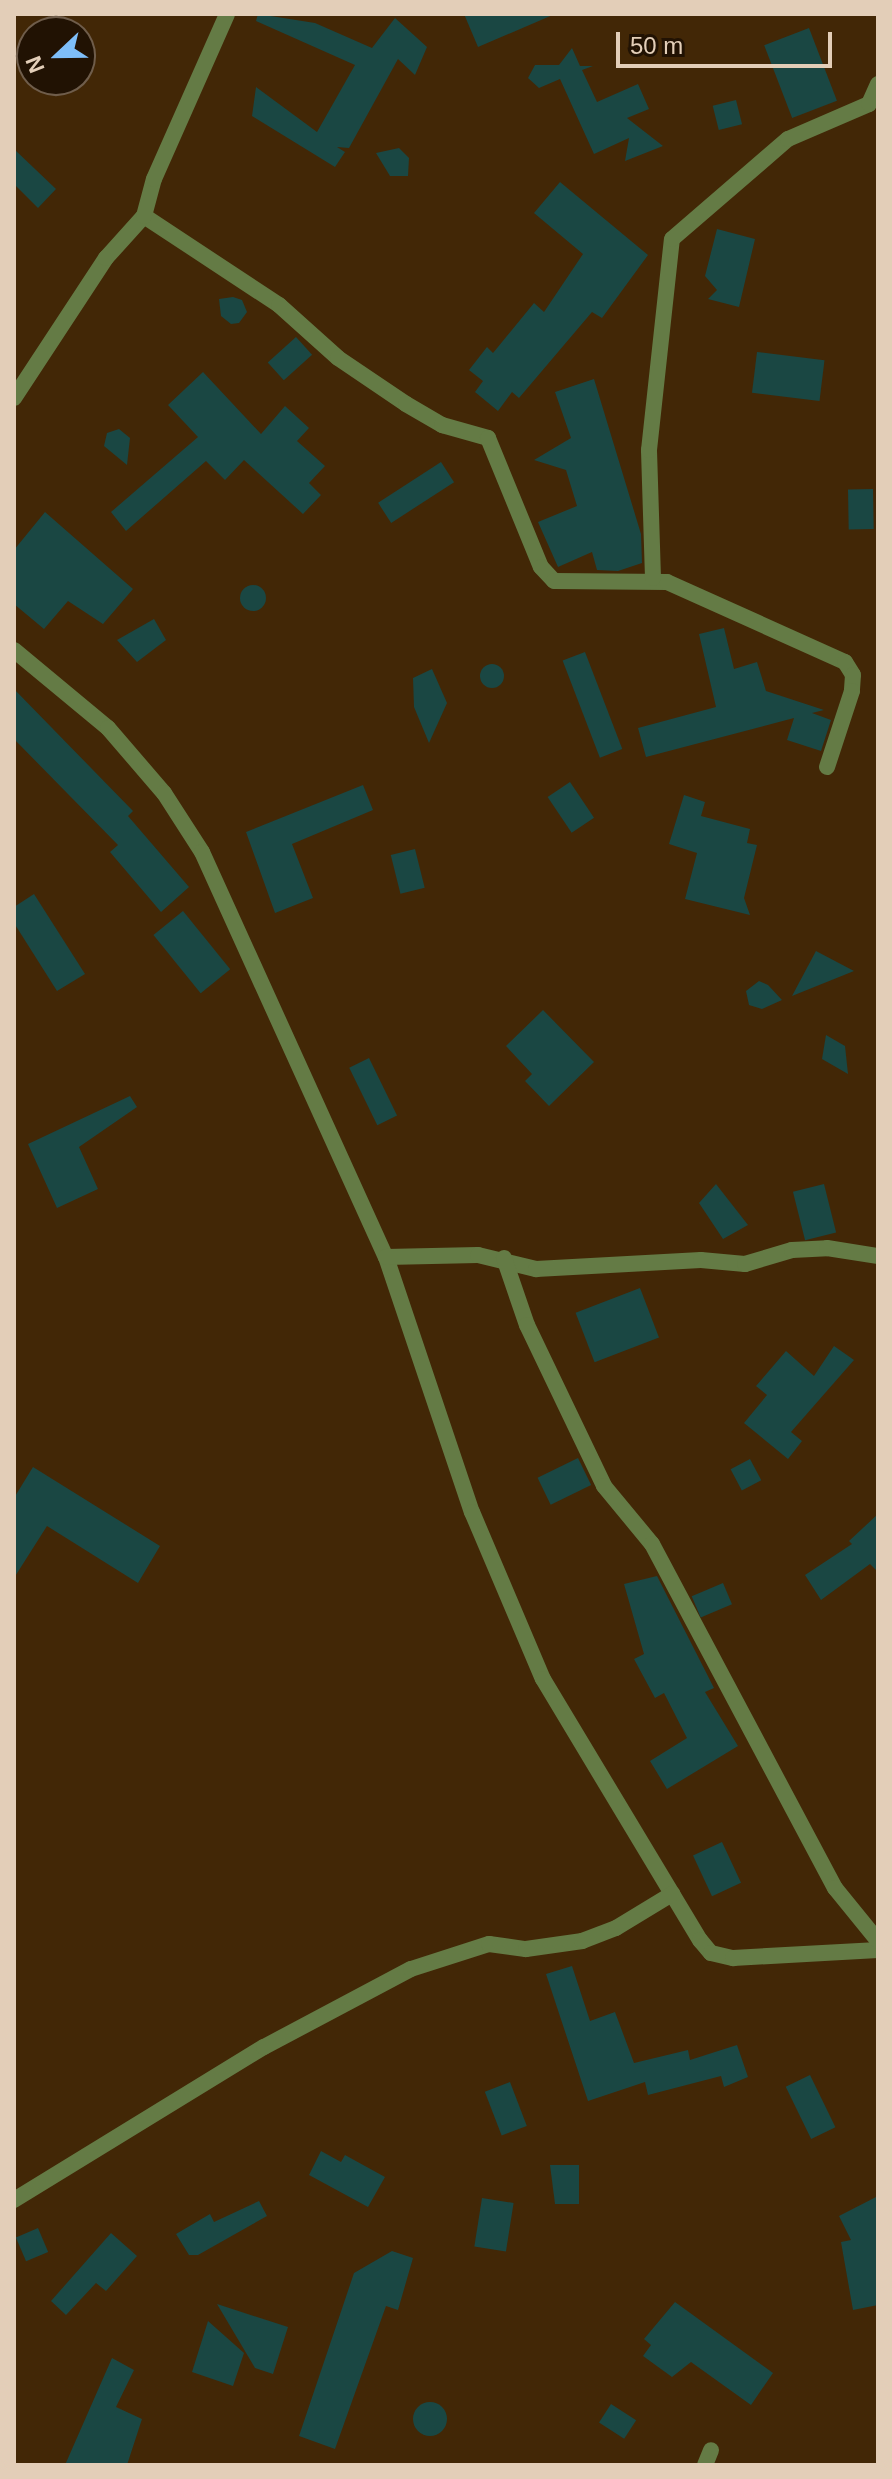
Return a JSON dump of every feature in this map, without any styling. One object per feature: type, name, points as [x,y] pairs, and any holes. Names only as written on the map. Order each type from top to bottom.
[{"type":"street","points":[[14,398],[106,258],[144,216],[154,179],[227,14]]},
{"type":"street","points":[[653,578],[649,450],[672,239],[788,139],[869,104],[878,84]]},
{"type":"street","points":[[144,216],[279,305],[338,358],[406,404],[442,425],[488,438],[541,567],[554,581],[653,578],[845,662],[853,675],[852,691],[827,767]]},
{"type":"street","points":[[14,650],[108,728],[164,793],[202,852],[386,1257],[472,1512],[543,1679],[700,1940],[722,1956],[878,1950]]},
{"type":"street","points":[[386,1257],[504,1258],[536,1269],[701,1260],[745,1264],[792,1250],[827,1248],[878,1256]]},
{"type":"street","points":[[504,1258],[527,1325],[604,1486],[652,1544],[835,1888],[878,1941]]},
{"type":"street","points":[[14,2200],[264,2047],[411,1969],[489,1944],[526,1949],[582,1941],[616,1928],[672,1894]]},
{"type":"building","points":[[258,14],[315,23],[372,48],[395,18],[427,47],[415,75],[398,59],[349,148],[337,147],[345,152],[335,167],[252,116],[256,87],[317,132],[355,65],[256,21]]},
{"type":"building","points":[[464,14],[555,14],[478,47]]},
{"type":"building","points":[[809,28],[837,101],[792,118],[764,45]]},
{"type":"building","points":[[572,48],[580,66],[593,66],[582,70],[597,102],[638,84],[649,109],[627,118],[663,146],[625,161],[629,138],[594,154],[560,79],[539,88],[528,78],[535,65],[559,65]]},
{"type":"building","points":[[736,100],[742,124],[719,130],[713,106]]},
{"type":"building","points":[[399,148],[409,158],[408,176],[390,176],[376,153]]},
{"type":"building","points":[[14,149],[56,189],[38,208],[14,184]]},
{"type":"building","points":[[560,182],[648,255],[602,318],[592,312],[519,398],[512,392],[498,411],[475,392],[483,381],[469,370],[487,347],[493,353],[534,303],[544,312],[583,254],[534,213]]},
{"type":"building","points":[[717,229],[755,239],[739,307],[708,299],[717,290],[705,276]]},
{"type":"building","points":[[233,297],[242,300],[247,312],[239,323],[231,324],[221,316],[219,299]]},
{"type":"building","points":[[296,337],[312,355],[284,380],[268,362]]},
{"type":"building","points":[[757,352],[824,360],[819,401],[752,393]]},
{"type":"building","points":[[203,372],[261,434],[285,406],[309,428],[297,441],[325,466],[309,483],[321,495],[303,514],[244,460],[225,480],[206,461],[126,531],[111,512],[198,437],[168,405]]},
{"type":"building","points":[[594,379],[641,534],[642,563],[618,571],[597,570],[592,552],[558,567],[538,522],[577,506],[566,470],[534,460],[571,438],[555,392]]},
{"type":"building","points":[[119,429],[130,438],[127,465],[104,446],[107,433]]},
{"type":"building","points":[[441,462],[454,482],[391,523],[378,503]]},
{"type":"building","points":[[848,489],[873,489],[874,529],[849,529]]},
{"type":"building","points":[[45,512],[133,589],[103,624],[68,601],[44,629],[14,604],[14,550]]},
{"type":"building","points":[[253,585],[262,589],[266,598],[262,607],[253,611],[244,607],[240,598],[244,589]]},
{"type":"building","points":[[154,619],[166,640],[137,662],[117,640]]},
{"type":"building","points":[[724,628],[734,669],[757,662],[766,691],[824,710],[812,713],[831,720],[821,751],[787,740],[794,718],[646,757],[638,728],[716,707],[699,634]]},
{"type":"building","points":[[585,652],[622,749],[600,758],[563,661]]},
{"type":"building","points":[[492,664],[503,671],[504,676],[497,687],[492,688],[481,681],[480,676],[487,665]]},
{"type":"building","points":[[432,669],[447,703],[429,743],[414,707],[413,678]]},
{"type":"building","points":[[14,689],[133,811],[128,816],[189,887],[161,912],[110,852],[118,845],[14,739]]},
{"type":"building","points":[[570,782],[594,818],[572,833],[548,797]]},
{"type":"building","points":[[363,785],[373,810],[292,844],[313,898],[275,913],[246,832]]},
{"type":"building","points":[[684,795],[705,802],[701,816],[750,829],[747,843],[757,845],[744,898],[750,915],[685,899],[697,853],[669,844]]},
{"type":"building","points":[[415,849],[425,888],[400,894],[391,855]]},
{"type":"building","points":[[34,894],[85,974],[57,991],[14,923],[14,907]]},
{"type":"building","points":[[183,911],[230,969],[201,993],[153,935]]},
{"type":"building","points":[[816,951],[854,971],[792,996]]},
{"type":"building","points":[[759,981],[768,985],[782,1000],[762,1009],[749,1005],[746,991]]},
{"type":"building","points":[[543,1010],[594,1062],[549,1106],[525,1081],[532,1074],[506,1046]]},
{"type":"building","points":[[826,1035],[845,1046],[848,1074],[822,1059]]},
{"type":"building","points":[[369,1058],[397,1116],[377,1125],[349,1068]]},
{"type":"building","points":[[130,1096],[137,1107],[79,1147],[98,1189],[57,1208],[28,1144]]},
{"type":"building","points":[[716,1184],[748,1225],[723,1239],[699,1203]]},
{"type":"building","points":[[824,1184],[836,1233],[805,1240],[793,1192]]},
{"type":"building","points":[[640,1288],[659,1337],[595,1362],[576,1313]]},
{"type":"building","points":[[834,1346],[854,1360],[791,1432],[802,1441],[788,1459],[744,1423],[767,1395],[756,1386],[786,1351],[814,1376]]},
{"type":"building","points":[[578,1458],[591,1485],[551,1505],[538,1478]]},
{"type":"building","points":[[750,1459],[761,1480],[742,1491],[731,1469]]},
{"type":"building","points":[[33,1467],[160,1546],[138,1583],[47,1526],[14,1578],[14,1498]]},
{"type":"building","points":[[878,1514],[878,1572],[870,1564],[821,1600],[805,1575],[852,1544],[849,1541]]},
{"type":"building","points":[[657,1576],[714,1688],[705,1692],[738,1746],[667,1789],[650,1761],[687,1738],[664,1693],[655,1698],[634,1659],[644,1654],[624,1584]]},
{"type":"building","points":[[723,1583],[732,1604],[701,1617],[692,1596]]},
{"type":"building","points":[[722,1842],[741,1883],[712,1896],[693,1856]]},
{"type":"building","points":[[572,1966],[590,2021],[615,2012],[634,2063],[688,2050],[690,2060],[737,2045],[748,2077],[724,2087],[721,2076],[648,2095],[645,2082],[588,2101],[546,1974]]},
{"type":"building","points":[[810,2075],[835,2127],[811,2139],[786,2087]]},
{"type":"building","points":[[510,2082],[527,2126],[502,2136],[485,2092]]},
{"type":"building","points":[[321,2151],[341,2162],[345,2155],[385,2177],[368,2207],[309,2175]]},
{"type":"building","points":[[550,2165],[579,2165],[579,2204],[555,2204]]},
{"type":"building","points":[[878,2196],[878,2305],[853,2310],[841,2242],[851,2240],[839,2216]]},
{"type":"building","points":[[482,2198],[514,2203],[506,2251],[474,2246]]},
{"type":"building","points":[[259,2201],[267,2216],[198,2255],[189,2255],[176,2234],[210,2214],[214,2222]]},
{"type":"building","points":[[38,2228],[48,2252],[26,2261],[16,2237]]},
{"type":"building","points":[[111,2233],[137,2256],[106,2291],[96,2283],[66,2315],[51,2301]]},
{"type":"building","points":[[392,2251],[413,2258],[398,2310],[386,2306],[335,2449],[299,2436],[354,2273]]},
{"type":"building","points":[[675,2302],[773,2373],[751,2405],[691,2362],[672,2377],[643,2356],[651,2345],[644,2339]]},
{"type":"building","points":[[217,2304],[288,2327],[273,2374],[255,2368]]},
{"type":"building","points":[[208,2321],[244,2353],[233,2386],[192,2372]]},
{"type":"building","points":[[112,2358],[134,2370],[116,2407],[142,2419],[127,2465],[65,2465]]},
{"type":"building","points":[[430,2402],[442,2407],[447,2419],[442,2431],[430,2436],[418,2431],[413,2419],[418,2407]]},
{"type":"building","points":[[611,2404],[636,2420],[624,2439],[599,2422]]}]
